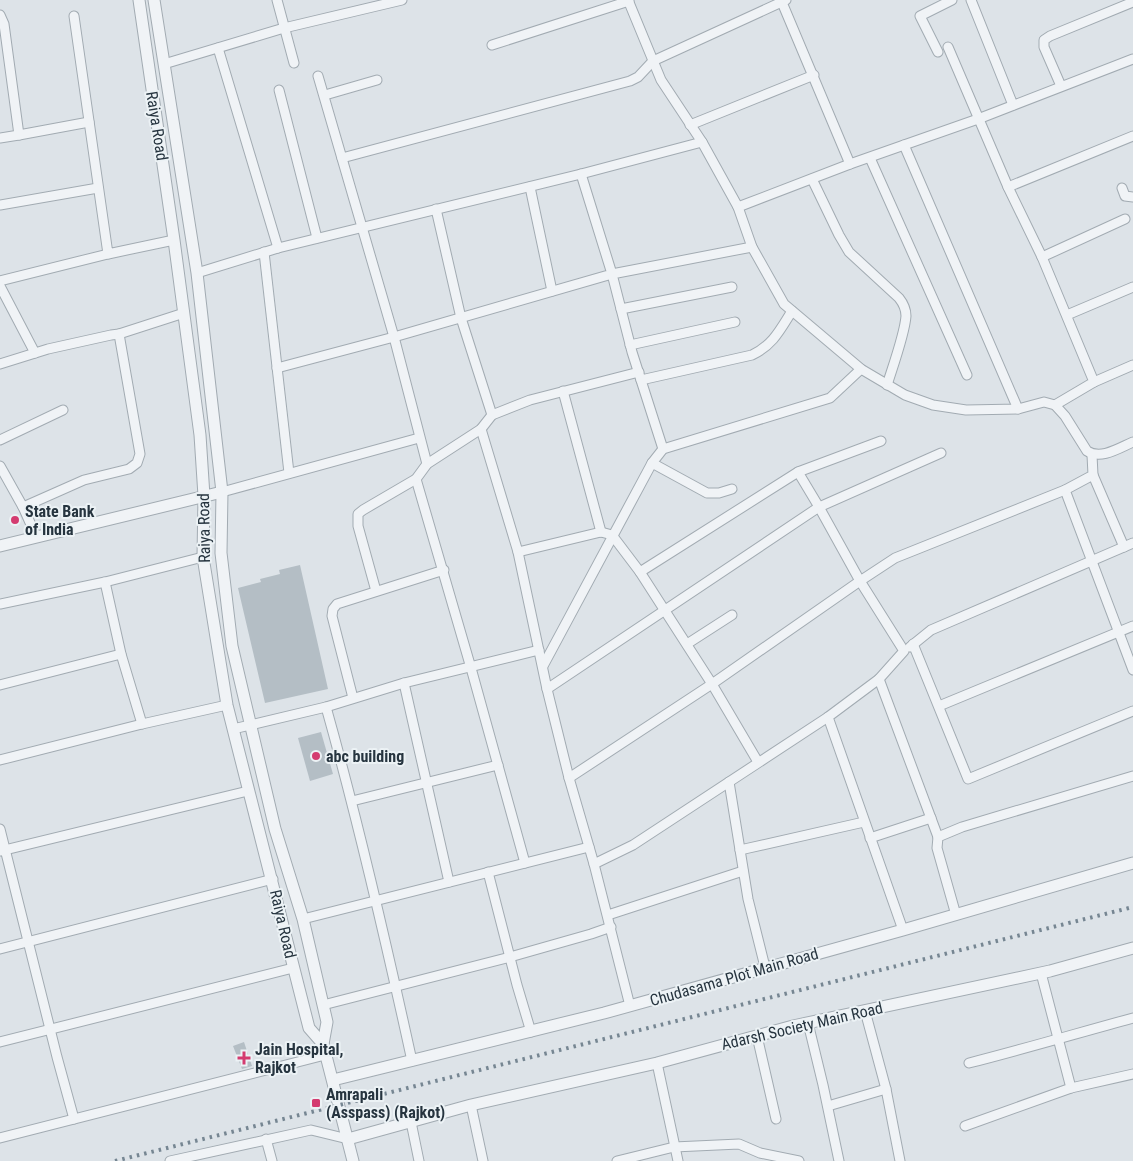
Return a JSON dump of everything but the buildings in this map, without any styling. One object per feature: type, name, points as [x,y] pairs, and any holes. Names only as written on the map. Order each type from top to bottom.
[{"type":"street","name":"Raiya Road","points":[[139,0],[200,435],[204,496],[203,557],[227,705],[248,791],[273,879],[309,1028],[324,1049]]},
{"type":"street","name":"Raiya Road","points":[[154,0],[197,272],[222,492],[221,553],[232,646],[275,829],[303,919],[327,1022],[324,1049],[353,1161]]},
{"type":"street","points":[[278,0],[294,63]]},
{"type":"street","points":[[164,64],[284,28],[402,0]]},
{"type":"street","points":[[492,46],[628,0],[661,80],[702,142],[738,207],[752,247],[784,304],[861,369],[905,395],[933,405],[966,410],[1018,409],[1044,402],[1055,405],[1066,416],[1087,451],[1092,455],[1099,455],[1133,442]]},
{"type":"street","points":[[938,52],[920,16],[952,0]]},
{"type":"street","points":[[971,0],[1013,105]]},
{"type":"street","points":[[342,158],[630,81],[638,77],[653,61],[783,1],[850,164]]},
{"type":"street","points":[[1061,86],[1044,47],[1044,40],[1133,2]]},
{"type":"street","points":[[0,16],[4,24],[19,135]]},
{"type":"street","points":[[74,16],[108,254]]},
{"type":"street","points":[[948,47],[1008,187],[1042,257],[1094,382]]},
{"type":"street","points":[[218,48],[278,248]]},
{"type":"street","points":[[738,207],[850,164],[978,119],[1133,59]]},
{"type":"street","points":[[690,125],[814,75]]},
{"type":"street","points":[[318,76],[394,337],[426,464]]},
{"type":"street","points":[[325,95],[377,80]]},
{"type":"street","points":[[279,90],[317,238]]},
{"type":"street","points":[[0,138],[89,122]]},
{"type":"street","points":[[1008,187],[1133,136]]},
{"type":"street","points":[[197,272],[278,248],[530,187],[702,142]]},
{"type":"street","points":[[904,145],[1018,409]]},
{"type":"street","points":[[870,158],[968,375]]},
{"type":"street","points":[[581,174],[612,274],[630,345],[663,449]]},
{"type":"street","points":[[812,179],[849,252],[899,298],[904,305],[906,315],[904,326],[888,384]]},
{"type":"street","points":[[530,187],[552,292]]},
{"type":"street","points":[[0,205],[98,188]]},
{"type":"street","points":[[1122,188],[1126,196],[1133,197]]},
{"type":"street","points":[[436,209],[461,318],[492,415]]},
{"type":"street","points":[[1042,257],[1126,219]]},
{"type":"street","points":[[0,281],[108,254],[174,240]]},
{"type":"street","points":[[277,368],[394,337],[612,274],[752,247]]},
{"type":"street","points":[[264,252],[289,473]]},
{"type":"street","points":[[0,286],[34,353]]},
{"type":"street","points":[[621,309],[732,287]]},
{"type":"street","points":[[1067,316],[1133,287]]},
{"type":"street","points":[[376,591],[358,526],[358,514],[416,479],[426,464],[482,429],[492,415],[530,400],[563,391],[752,355],[763,350],[772,342],[792,311]]},
{"type":"street","points":[[0,364],[34,353],[110,334],[119,334],[184,313]]},
{"type":"street","points":[[630,345],[735,322]]},
{"type":"street","points":[[23,507],[84,480],[128,468],[137,463],[140,454],[119,334]]},
{"type":"street","points":[[1055,405],[1094,382],[1133,365]]},
{"type":"street","points":[[543,666],[612,535],[652,463],[663,449],[830,398],[861,369]]},
{"type":"street","points":[[563,391],[601,532]]},
{"type":"street","points":[[0,440],[63,410]]},
{"type":"street","points":[[482,429],[518,552],[547,689],[569,778],[608,915],[630,1006]]},
{"type":"street","points":[[0,546],[222,492],[419,438]]},
{"type":"street","points":[[640,572],[798,472],[881,441]]},
{"type":"street","points":[[547,689],[819,507],[941,453]]},
{"type":"street","points":[[1092,455],[1093,476],[1124,547]]},
{"type":"street","points":[[652,463],[707,493],[732,490]]},
{"type":"street","points":[[0,466],[23,507],[36,536]]},
{"type":"street","points":[[798,472],[860,581],[904,651]]},
{"type":"street","points":[[569,778],[712,684],[895,558],[1065,490],[1093,476]]},
{"type":"street","points":[[416,479],[444,570],[524,863]]},
{"type":"street","points":[[1065,490],[1133,670]]},
{"type":"street","points":[[518,552],[601,532],[612,535],[640,572],[687,644],[758,762]]},
{"type":"street","points":[[594,864],[633,845],[828,717],[879,679],[904,651],[930,630],[1133,543]]},
{"type":"street","points":[[0,604],[105,582],[203,557]]},
{"type":"street","points":[[353,698],[332,616],[333,609],[337,604],[444,570]]},
{"type":"street","points":[[105,582],[121,654],[142,724]]},
{"type":"street","points":[[687,644],[732,616]]},
{"type":"street","points":[[939,706],[1133,626]]},
{"type":"street","points":[[913,644],[968,779],[1133,711]]},
{"type":"street","points":[[233,729],[326,707],[404,683],[539,650]]},
{"type":"street","points":[[0,684],[121,654]]},
{"type":"street","points":[[879,679],[938,837],[937,848],[956,915]]},
{"type":"street","points":[[404,683],[449,882]]},
{"type":"street","points":[[0,760],[142,724],[227,705]]},
{"type":"street","points":[[326,707],[352,801],[412,1061]]},
{"type":"street","points":[[828,717],[903,930]]},
{"type":"street","points":[[352,801],[498,765]]},
{"type":"street","points":[[938,837],[962,827],[1133,776]]},
{"type":"street","points":[[729,782],[748,899],[765,967]]},
{"type":"street","points":[[3,851],[248,791]]},
{"type":"street","points":[[870,838],[931,818]]},
{"type":"street","points":[[740,850],[864,822]]},
{"type":"street","points":[[0,829],[3,851],[74,1119]]},
{"type":"street","points":[[303,919],[589,847]]},
{"type":"street","name":"Chudasama Plot Main Road","points":[[332,1080],[630,1006],[956,915],[1133,863]]},
{"type":"street","points":[[608,915],[744,871]]},
{"type":"street","points":[[488,872],[531,1032]]},
{"type":"street","points":[[0,949],[273,879]]},
{"type":"street","points":[[323,1005],[510,957],[611,927]]},
{"type":"street","name":"Adarsh Society Main Road","points":[[348,1138],[471,1105],[657,1063],[808,1023],[1041,973],[1133,948]]},
{"type":"street","points":[[0,1042],[294,968]]},
{"type":"street","points":[[1041,973],[1071,1088]]},
{"type":"street","points":[[865,1011],[886,1089],[900,1161]]},
{"type":"street","points":[[969,1063],[1038,1046],[1059,1038],[1133,1018]]},
{"type":"street","points":[[808,1023],[839,1161]]},
{"type":"street","points":[[757,1036],[776,1119]]},
{"type":"street","points":[[0,1138],[324,1049]]},
{"type":"street","points":[[657,1063],[678,1161]]},
{"type":"street","points":[[965,1126],[1071,1088],[1133,1074]]},
{"type":"street","points":[[828,1106],[886,1089]]},
{"type":"street","points":[[471,1105],[484,1161]]},
{"type":"street","points":[[411,1122],[419,1161]]},
{"type":"street","points":[[170,1161],[311,1130],[348,1138]]},
{"type":"street","points":[[266,1139],[272,1161]]},
{"type":"street","points":[[617,1161],[674,1147],[739,1144],[760,1153],[799,1161]]},
{"type":"railway","points":[[115,1161],[1133,907]]},
{"type":"place","name":"State Bank of India","points":[[15,520]]},
{"type":"place","name":"abc building","points":[[316,756]]},
{"type":"place","name":"Jain Hospital, Rajkot","points":[[244,1058]]},
{"type":"place","name":"Amrapali (Asspass) (Rajkot)","points":[[316,1103]]}]
